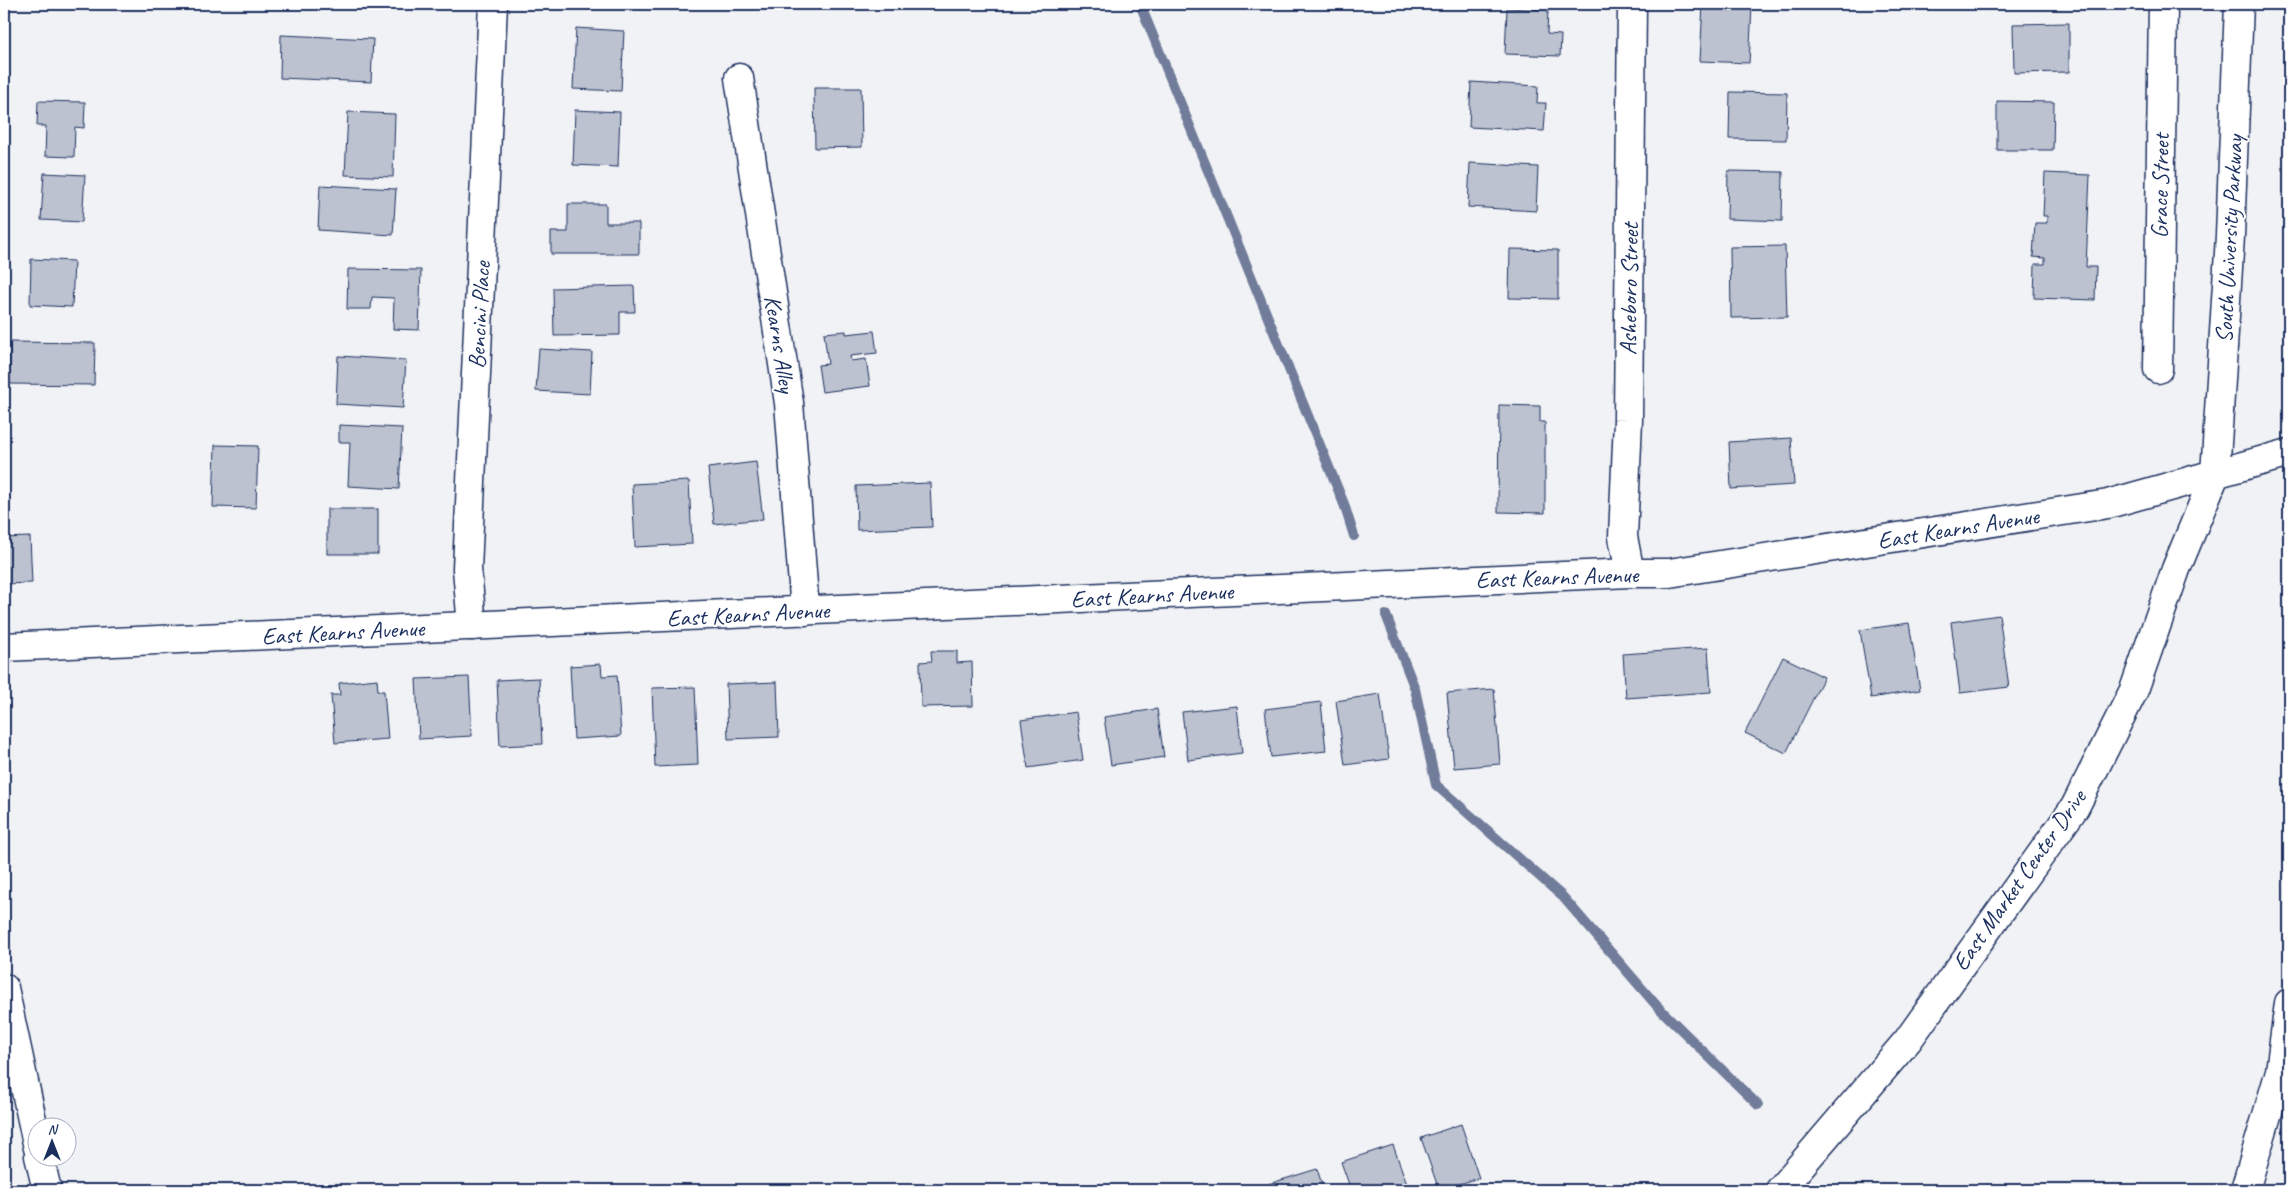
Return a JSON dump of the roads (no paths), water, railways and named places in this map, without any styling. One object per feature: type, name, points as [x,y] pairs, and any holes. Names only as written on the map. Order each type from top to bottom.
[{"type":"street","name":"Bencini Place","points":[[472,626],[468,569],[493,4]]},
{"type":"street","name":"Asheboro Street","points":[[1630,573],[1623,537],[1628,420],[1632,4]]},
{"type":"street","name":"Grace Street","points":[[2158,369],[2163,4]]},
{"type":"street","name":"South University Parkway","points":[[2214,475],[2230,236],[2239,4]]},
{"type":"street","name":"Kearns Alley","points":[[739,78],[789,403],[805,611]]},
{"type":"street","name":"East Kearns Avenue","points":[[4,647],[1630,573],[1669,573],[2108,504],[2289,453]]},
{"type":"street","name":"East Market Center Drive","points":[[1780,1190],[1908,1040],[2075,806],[2134,690],[2176,569],[2214,475]]},
{"type":"street","points":[[4,988],[31,1116]]},
{"type":"street","points":[[2244,1190],[2280,1070],[2289,1004]]},
{"type":"street","points":[[41,1166],[46,1190]]},
{"type":"waterway","points":[[1140,4],[1344,504],[1354,536]]},
{"type":"waterway","points":[[1386,615],[1415,689],[1436,785],[1563,897],[1657,1006],[1758,1105]]}]
